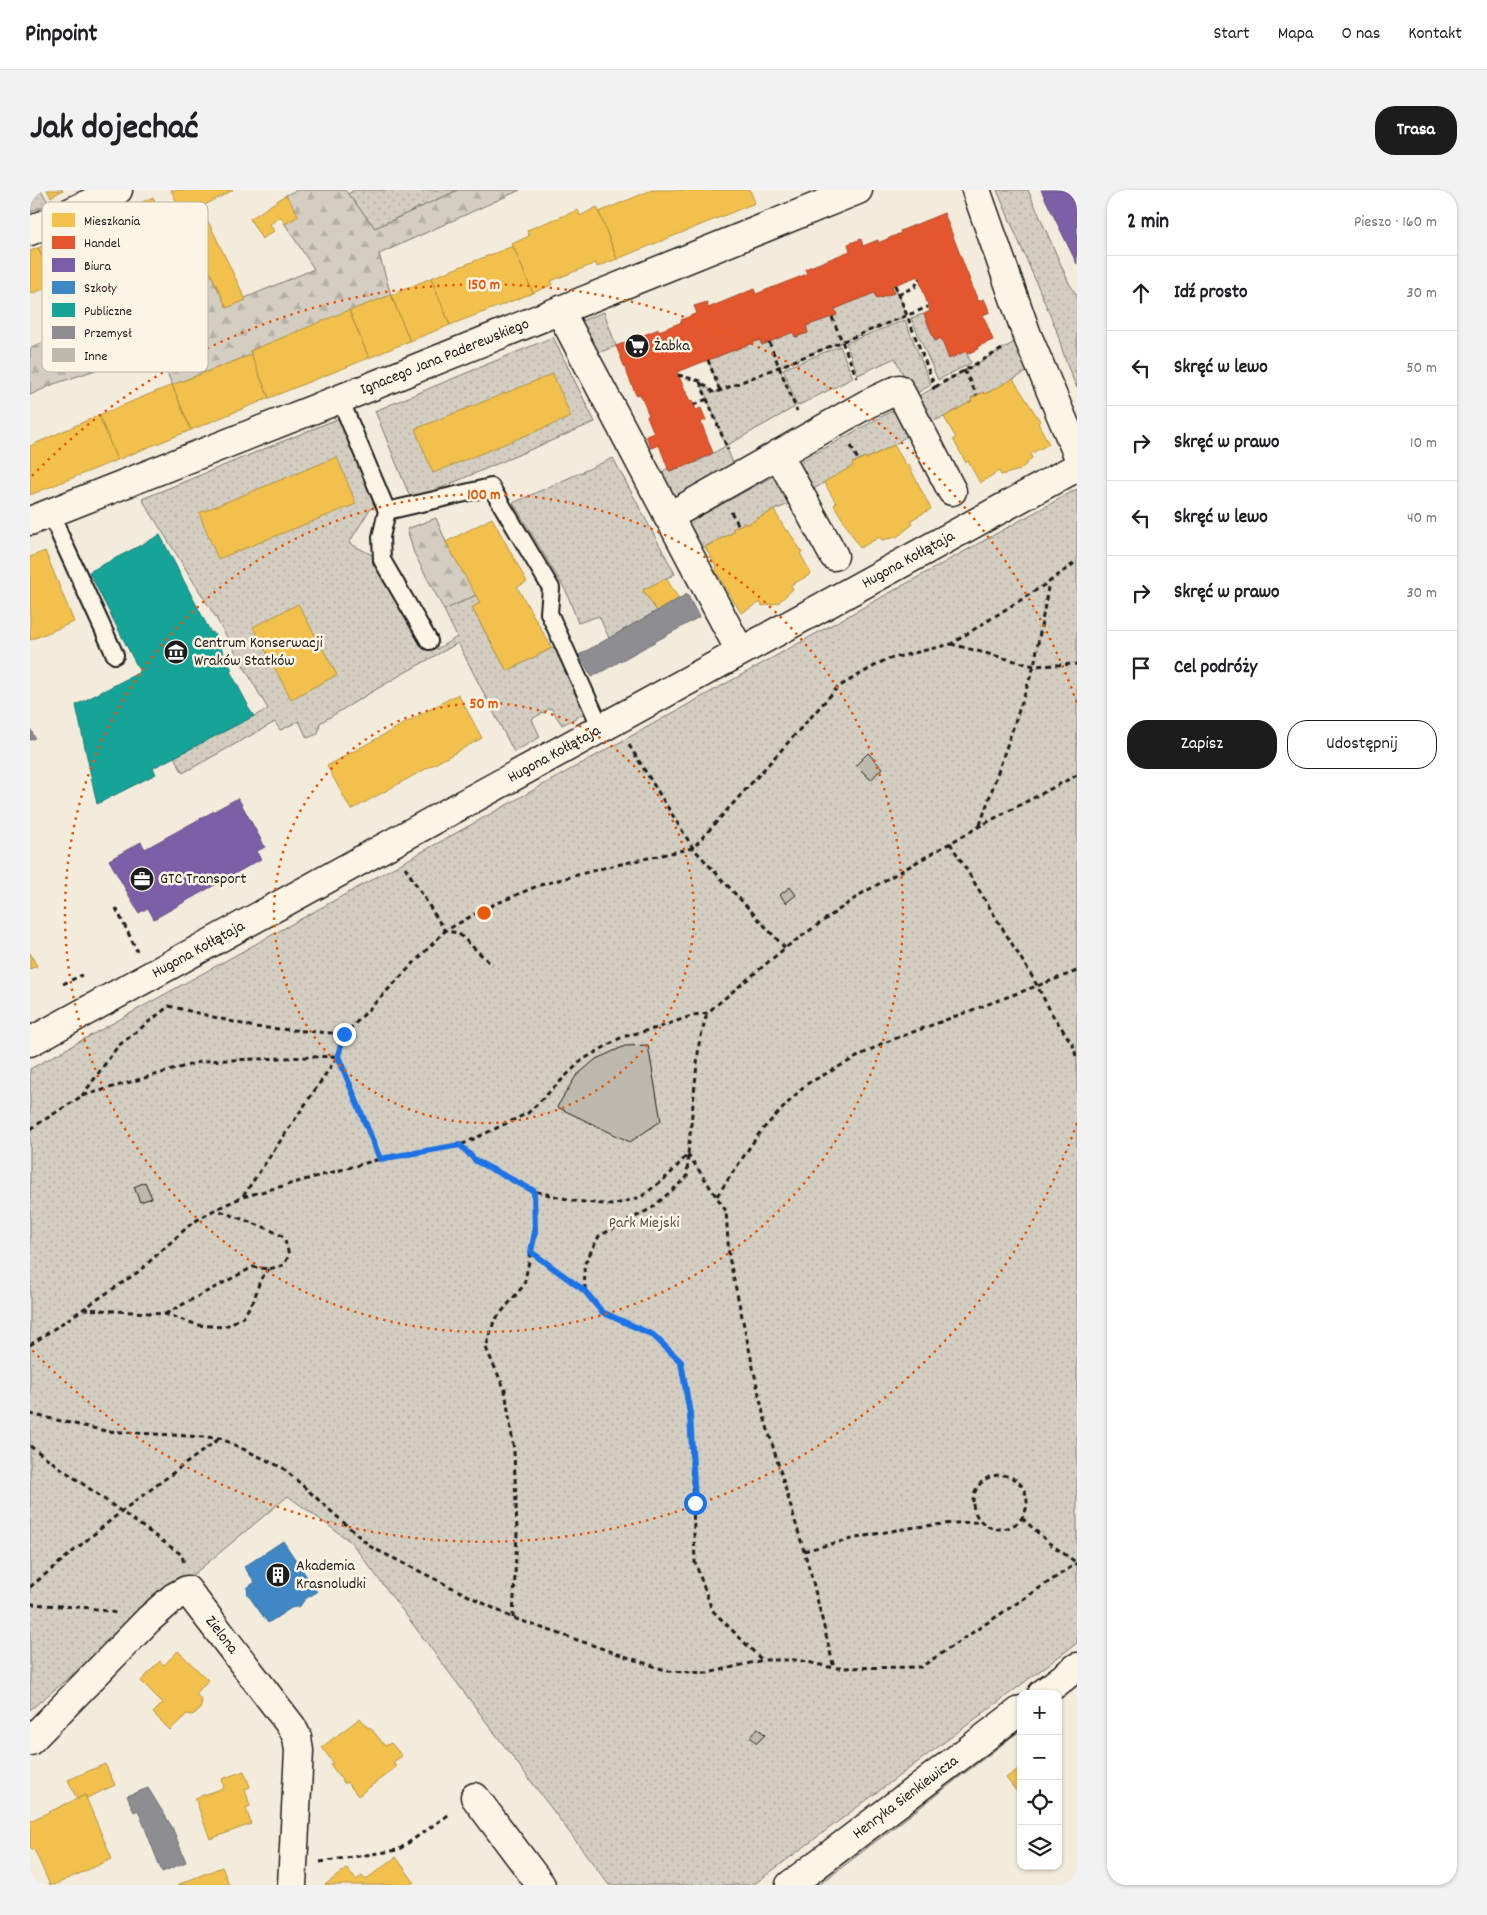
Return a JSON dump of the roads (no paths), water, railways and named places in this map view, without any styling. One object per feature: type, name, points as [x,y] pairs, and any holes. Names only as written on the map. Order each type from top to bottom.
[{"type":"street","points":[[93,202],[118,190]]},
{"type":"street","name":"Ignacego Jana Paderewskiego","points":[[41,517],[560,311],[858,190]]},
{"type":"street","points":[[976,190],[1027,335],[1077,453]]},
{"type":"street","points":[[30,232],[42,226]]},
{"type":"street","points":[[560,311],[740,651]]},
{"type":"street","points":[[668,517],[867,404],[899,390],[952,491]]},
{"type":"street","points":[[778,454],[834,556]]},
{"type":"street","name":"Hugona Kołłątaja","points":[[30,1042],[1077,467]]},
{"type":"street","name":"Zielona","points":[[30,1741],[149,1619],[174,1597],[187,1590],[248,1667],[292,1727],[297,1737],[299,1751],[292,1885]]},
{"type":"street","points":[[1047,1690],[1077,1667]]},
{"type":"street","name":"Henryka Sienkiewicza","points":[[790,1885],[1017,1713]]},
{"type":"street","points":[[475,1797],[540,1885]]},
{"type":"lane","points":[[340,399],[388,511],[381,537],[382,560],[429,641]]},
{"type":"lane","points":[[388,511],[491,487],[551,588],[550,613],[601,728]]},
{"type":"lane","points":[[41,517],[59,533],[115,656]]},
{"type":"place","name":"Żabka","points":[[637,346]]},
{"type":"place","name":"Centrum Konserwacji Wraków Statków","points":[[176,652]]},
{"type":"place","name":"GTC Transport","points":[[142,879]]},
{"type":"place","name":"Akademia Krasnoludki","points":[[278,1575]]},
{"type":"park label","name":"Park Miejski","points":[[644,1223]]}]
